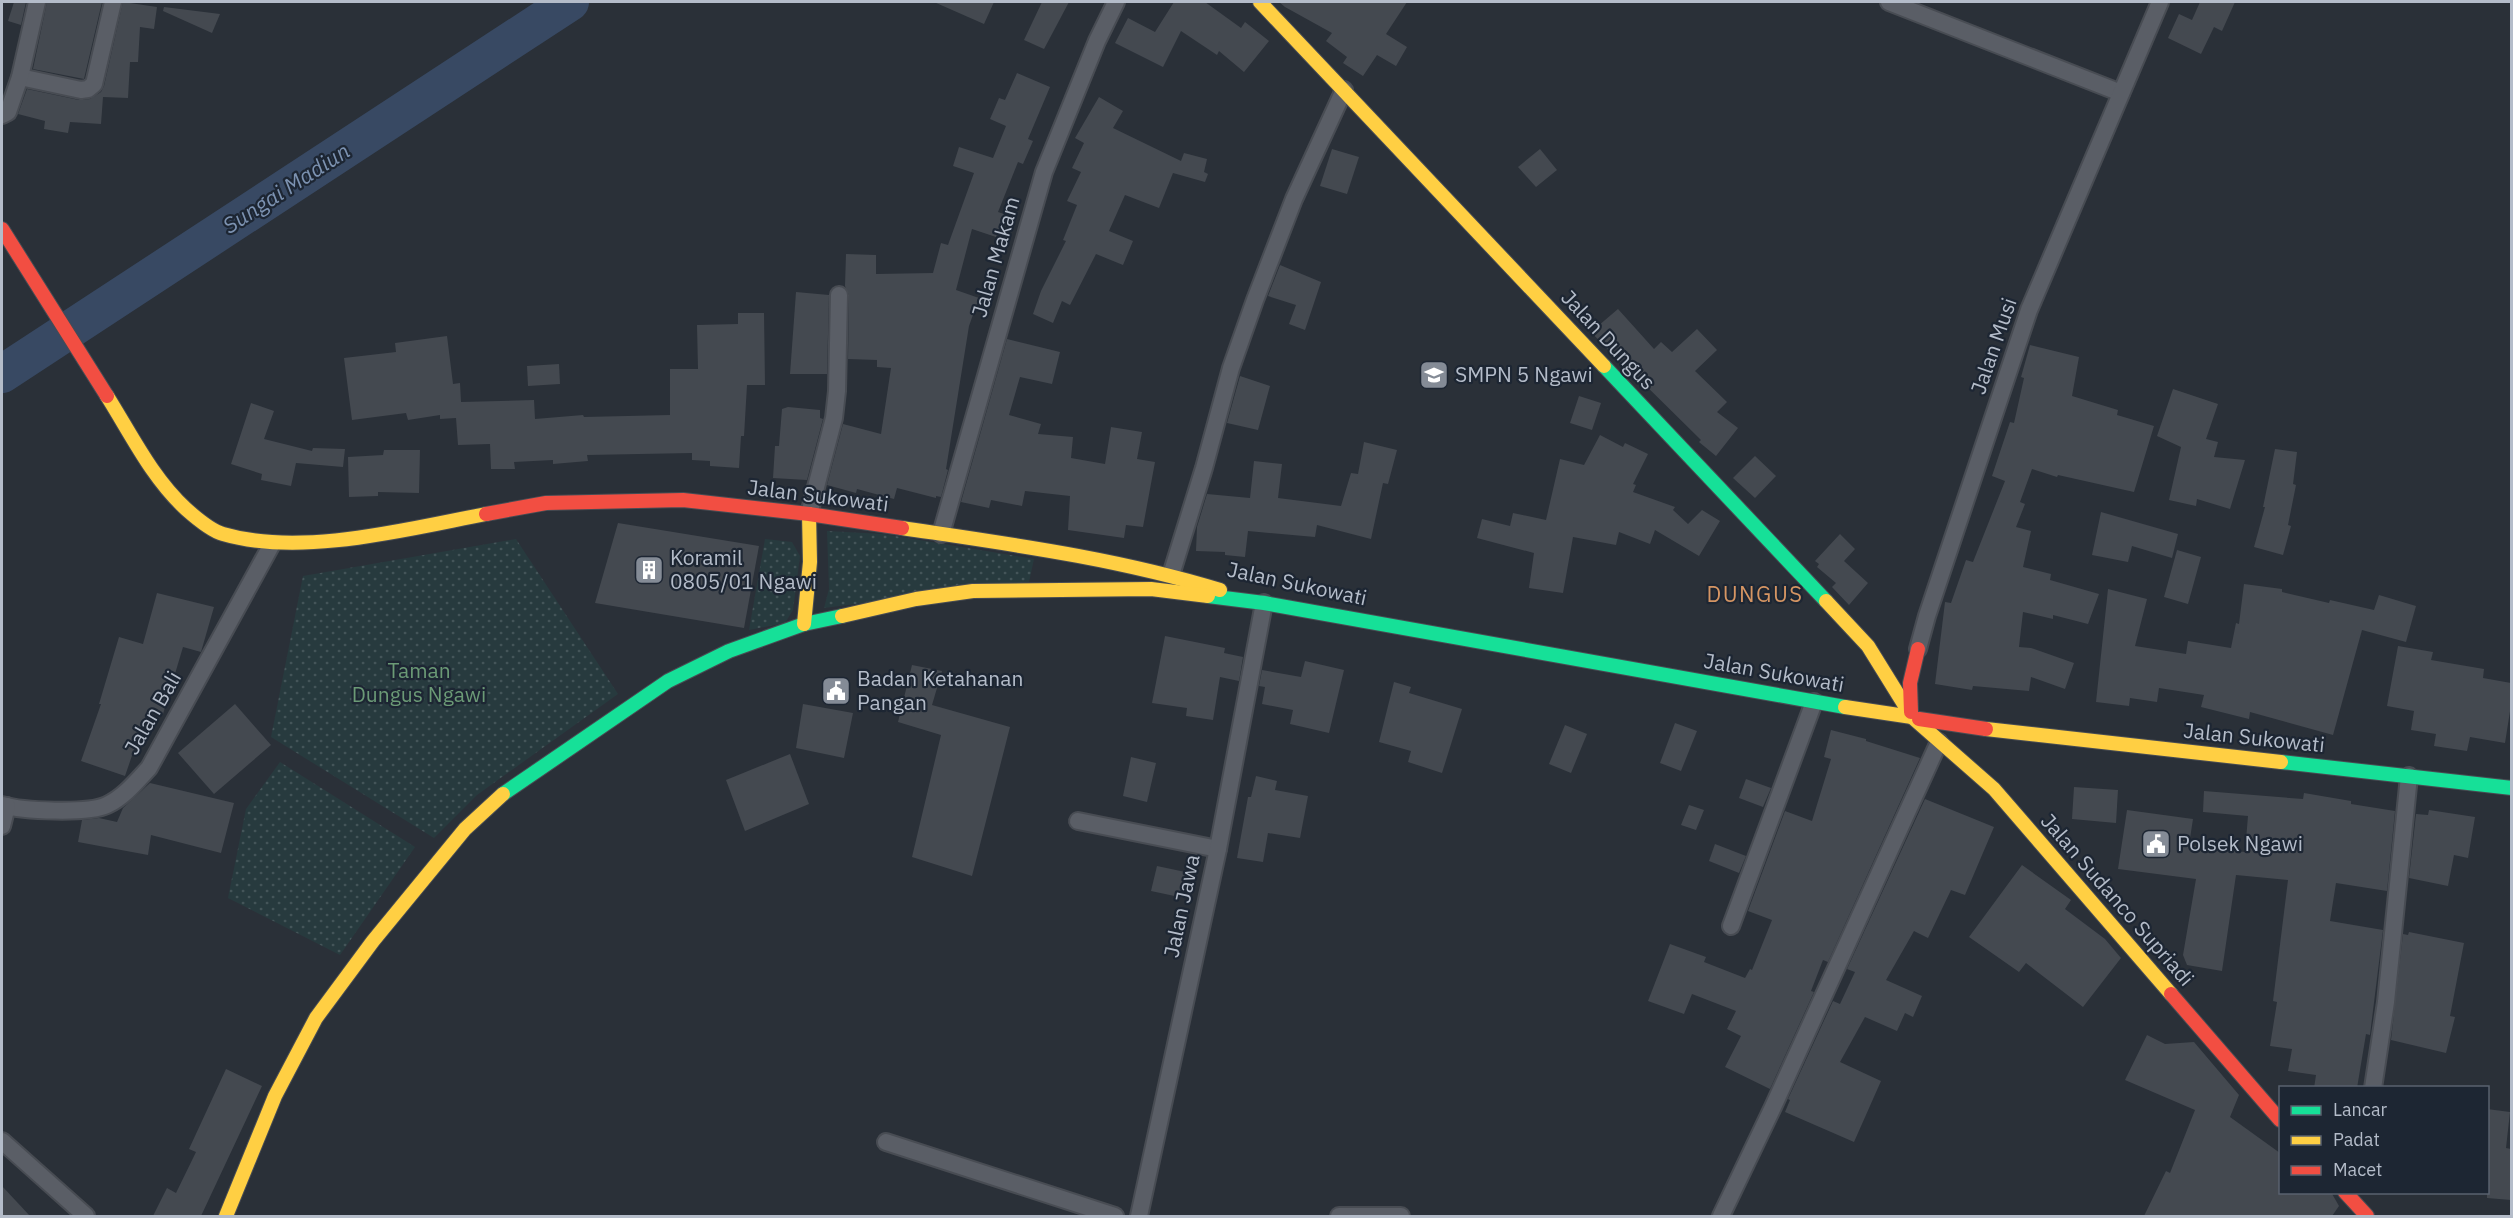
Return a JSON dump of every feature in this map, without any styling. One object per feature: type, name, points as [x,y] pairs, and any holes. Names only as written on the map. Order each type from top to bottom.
[{"type":"main road","name":"Jalan Dungus","points":[[1260,2],[1868,646],[1915,718]]},
{"type":"main road","name":"Jalan Sukowati","points":[[2,229],[123,425],[163,485],[187,510],[221,534],[272,544],[367,537],[546,504],[683,500],[809,514],[1061,552],[1170,575],[1264,603],[1845,707],[1986,729],[2511,788]]},
{"type":"main road","points":[[804,624],[810,562],[809,514]]},
{"type":"main road","points":[[226,1216],[275,1096],[316,1018],[373,941],[465,830],[494,801],[531,773],[668,681],[729,651],[804,624],[916,599],[973,591],[1151,589],[1264,603]]},
{"type":"main road","name":"Jalan Musi","points":[[1915,718],[1910,683],[1918,649]]},
{"type":"main road","name":"Jalan Sudanco Supriadi","points":[[1915,718],[1939,742],[1994,789],[2279,1119]]},
{"type":"street","points":[[2,115],[8,112],[20,77],[37,2]]},
{"type":"street","points":[[20,77],[81,90],[88,89],[94,84],[113,2]]},
{"type":"street","name":"Jalan Makam","points":[[941,534],[1044,172],[1097,42],[1116,2]]},
{"type":"street","points":[[1889,2],[2121,93]]},
{"type":"street","name":"Jalan Musi","points":[[1918,649],[2029,310],[2160,2]]},
{"type":"street","points":[[1170,575],[1204,468],[1231,368],[1255,300],[1294,199],[1344,90]]},
{"type":"street","points":[[809,514],[834,418],[837,391],[839,295]]},
{"type":"street","name":"Jalan Bali","points":[[4,806],[52,810],[82,809],[106,806],[127,792],[149,768],[272,544]]},
{"type":"street","name":"Jalan Jawa","points":[[1139,1216],[1218,849],[1264,603]]},
{"type":"street","points":[[1731,926],[1814,702]]},
{"type":"street","points":[[1721,1216],[1939,742]]},
{"type":"street","points":[[2373,1086],[2386,1002],[2409,776]]},
{"type":"street","points":[[2,826],[4,806]]},
{"type":"street","points":[[1078,821],[1218,849]]},
{"type":"street","points":[[2,1141],[86,1216]]},
{"type":"street","points":[[886,1142],[1115,1216]]},
{"type":"street","points":[[1339,1216],[1401,1216]]},
{"type":"green space","points":[[827,531],[883,534],[1034,559],[1029,582],[824,608],[829,589]]},
{"type":"green space","name":"Taman Dungus Ngawi","points":[[516,539],[618,694],[477,795],[434,838],[271,737],[303,576]]},
{"type":"green space","points":[[765,539],[792,542],[800,556],[793,610],[785,623],[749,630]]},
{"type":"green space","points":[[280,762],[415,847],[340,955],[228,898],[246,809]]},
{"type":"building","points":[[14,2],[26,2],[21,25],[8,21]]},
{"type":"building","points":[[47,2],[102,2],[84,79],[33,69]]},
{"type":"building","points":[[123,2],[157,7],[154,29],[140,27],[138,62],[130,62],[128,98],[103,97],[101,124],[70,122],[68,133],[44,129],[45,121],[18,114],[27,89],[79,100],[90,99],[101,92]]},
{"type":"building","points":[[934,2],[994,2],[984,24]]},
{"type":"building","points":[[1042,2],[1069,2],[1044,49],[1024,40]]},
{"type":"building","points":[[1174,2],[1205,2],[1241,28],[1245,22],[1269,41],[1244,72],[1219,51],[1217,55],[1181,31],[1163,67],[1115,43],[1128,18],[1155,32]]},
{"type":"building","points":[[1279,2],[1407,2],[1386,34],[1407,47],[1396,66],[1377,55],[1363,76],[1343,63],[1347,57],[1326,41],[1332,33]]},
{"type":"building","points":[[2200,2],[2235,2],[2222,31],[2214,27],[2201,54],[2168,38],[2179,14],[2192,20]]},
{"type":"building","points":[[164,7],[220,14],[212,33],[163,11]]},
{"type":"building","points":[[1017,73],[1050,87],[1028,139],[1033,141],[1023,164],[1018,162],[998,212],[1004,214],[996,237],[972,229],[956,290],[979,298],[969,326],[946,469],[948,470],[941,497],[936,496],[936,498],[897,488],[894,499],[857,489],[856,493],[827,485],[843,424],[881,434],[891,368],[877,367],[877,360],[848,359],[849,295],[845,286],[846,254],[876,255],[876,274],[933,273],[941,243],[948,245],[974,173],[953,166],[959,147],[993,158],[1006,126],[990,119],[999,98],[1005,100]]},
{"type":"building","points":[[1099,97],[1123,111],[1113,128],[1181,161],[1184,153],[1207,159],[1204,172],[1208,174],[1205,182],[1173,173],[1159,208],[1125,195],[1109,231],[1133,241],[1123,265],[1096,254],[1070,305],[1062,301],[1053,323],[1033,314],[1041,291],[1066,241],[1063,240],[1077,205],[1067,201],[1081,172],[1072,168],[1084,143],[1075,138]]},
{"type":"building","points":[[1332,149],[1359,157],[1347,194],[1320,186]]},
{"type":"building","points":[[1540,149],[1557,170],[1536,187],[1518,167]]},
{"type":"building","points":[[1280,265],[1321,282],[1305,330],[1289,324],[1296,305],[1268,296]]},
{"type":"building","points":[[796,292],[829,295],[827,374],[790,374]]},
{"type":"building","points":[[1618,309],[1654,349],[1661,342],[1672,352],[1697,329],[1717,350],[1695,371],[1727,402],[1717,412],[1738,428],[1716,456],[1699,442],[1701,440],[1629,369],[1628,371],[1591,332]]},
{"type":"building","points":[[738,313],[764,313],[765,385],[747,385],[744,436],[741,436],[739,468],[710,466],[710,461],[692,460],[692,453],[587,455],[588,461],[553,464],[553,460],[514,462],[515,469],[491,469],[490,444],[458,445],[456,418],[440,419],[440,415],[408,420],[406,413],[352,420],[344,358],[396,352],[395,343],[447,336],[453,384],[460,383],[461,402],[534,400],[535,419],[583,415],[584,417],[670,415],[670,369],[698,369],[697,325],[738,324]]},
{"type":"building","points":[[1007,339],[1060,352],[1052,384],[1020,377],[1009,415],[1041,424],[1038,434],[1073,437],[1071,458],[1105,464],[1111,427],[1142,432],[1137,459],[1155,462],[1143,527],[1126,525],[1124,538],[1068,530],[1070,496],[1025,491],[1022,506],[991,500],[989,508],[961,502]]},
{"type":"building","points":[[2030,345],[2079,357],[2072,396],[2118,410],[2117,415],[2154,426],[2134,492],[2058,475],[2057,477],[2032,469],[2020,502],[2025,504],[2016,527],[2031,531],[2023,567],[2051,574],[2050,580],[2099,594],[2088,624],[2053,615],[2053,619],[2023,612],[2019,647],[2031,648],[2074,663],[2065,689],[2031,677],[2029,691],[1973,686],[1972,690],[1935,684],[1945,602],[1951,603],[1966,560],[1973,562],[2005,481],[1992,476],[2010,422],[2014,423],[2024,378],[2021,377]]},
{"type":"building","points":[[559,364],[560,384],[528,386],[527,366]]},
{"type":"building","points":[[1240,376],[1270,386],[1258,430],[1227,423]]},
{"type":"building","points":[[2173,389],[2218,404],[2206,439],[2218,442],[2214,457],[2245,460],[2230,509],[2197,499],[2196,506],[2169,500],[2181,447],[2157,436]]},
{"type":"building","points":[[1579,396],[1601,403],[1592,430],[1570,423]]},
{"type":"building","points":[[251,403],[274,411],[264,439],[312,451],[313,448],[345,449],[343,467],[296,463],[291,486],[261,480],[262,474],[231,464]]},
{"type":"building","points":[[788,407],[820,410],[820,418],[823,419],[807,480],[773,478],[775,446],[779,446],[782,409]]},
{"type":"building","points":[[1600,435],[1623,447],[1625,443],[1648,454],[1633,484],[1636,485],[1633,492],[1675,507],[1673,510],[1688,524],[1702,510],[1720,521],[1699,556],[1655,530],[1650,544],[1619,532],[1616,545],[1573,537],[1563,593],[1529,588],[1534,553],[1477,538],[1482,519],[1510,526],[1513,513],[1546,520],[1560,459],[1584,465]]},
{"type":"building","points":[[1364,442],[1397,450],[1388,484],[1383,483],[1371,539],[1317,525],[1315,537],[1248,531],[1245,557],[1225,555],[1225,552],[1196,551],[1197,527],[1207,494],[1250,498],[1254,461],[1282,464],[1278,498],[1341,506],[1351,473],[1358,474]]},
{"type":"building","points":[[2275,449],[2297,452],[2293,484],[2296,485],[2288,525],[2291,526],[2283,555],[2254,547],[2265,507],[2263,507]]},
{"type":"building","points":[[384,450],[420,450],[419,493],[378,492],[378,496],[349,497],[348,457],[383,455]]},
{"type":"building","points":[[1755,456],[1776,476],[1755,498],[1733,478]]},
{"type":"building","points":[[2101,512],[2178,534],[2172,558],[2132,546],[2128,562],[2092,555]]},
{"type":"building","points":[[618,523],[759,546],[744,628],[595,603]]},
{"type":"building","points":[[1840,534],[1855,549],[1844,561],[1868,583],[1849,605],[1832,587],[1836,583],[1817,567],[1819,564],[1815,561]]},
{"type":"building","points":[[2177,550],[2201,557],[2188,604],[2164,597]]},
{"type":"building","points":[[2244,584],[2282,589],[2282,592],[2329,603],[2330,600],[2374,610],[2379,595],[2416,606],[2406,642],[2362,630],[2333,735],[2250,712],[2249,719],[2201,707],[2204,695],[2159,688],[2157,702],[2130,698],[2129,706],[2096,702],[2108,589],[2147,599],[2135,646],[2186,654],[2188,641],[2231,648],[2236,623],[2239,624]]},
{"type":"building","points":[[157,593],[214,607],[201,652],[183,647],[163,714],[148,709],[125,776],[81,761],[101,704],[99,704],[119,637],[143,644]]},
{"type":"building","points":[[1165,636],[1225,648],[1224,653],[1243,657],[1239,681],[1220,677],[1213,720],[1186,716],[1187,708],[1152,703]]},
{"type":"building","points":[[2398,646],[2433,652],[2431,660],[2484,669],[2483,678],[2511,683],[2511,705],[2505,743],[2470,737],[2467,751],[2434,746],[2436,734],[2411,730],[2414,711],[2387,706]]},
{"type":"building","points":[[1305,661],[1344,670],[1329,733],[1290,724],[1293,710],[1262,704],[1265,687],[1259,686],[1262,670],[1301,677]]},
{"type":"building","points":[[912,665],[942,671],[932,705],[1010,727],[972,876],[912,857],[941,735],[898,722]]},
{"type":"building","points":[[1394,682],[1411,687],[1409,693],[1462,709],[1442,773],[1408,762],[1411,751],[1379,742]]},
{"type":"building","points":[[235,704],[271,745],[214,794],[178,753]]},
{"type":"building","points":[[803,704],[853,713],[844,758],[796,748]]},
{"type":"building","points":[[1675,723],[1697,731],[1681,771],[1660,763]]},
{"type":"building","points":[[1565,725],[1587,734],[1571,773],[1549,764]]},
{"type":"building","points":[[1831,730],[1866,739],[1866,741],[1920,758],[1828,962],[1823,960],[1811,991],[1814,992],[1770,1089],[1725,1067],[1741,1036],[1727,1029],[1736,1011],[1692,994],[1684,1014],[1648,1001],[1670,944],[1706,957],[1704,962],[1745,978],[1750,969],[1752,970],[1772,920],[1748,911],[1785,811],[1812,821],[1831,759],[1824,757]]},
{"type":"building","points":[[790,754],[809,804],[745,831],[726,780]]},
{"type":"building","points":[[1131,757],[1156,763],[1147,802],[1123,796]]},
{"type":"building","points":[[1256,776],[1277,781],[1275,790],[1308,796],[1300,838],[1268,833],[1263,862],[1237,858],[1248,797],[1251,797]]},
{"type":"building","points":[[1746,779],[1771,788],[1763,807],[1739,798]]},
{"type":"building","points":[[150,783],[234,803],[221,853],[151,835],[148,855],[78,842],[82,820],[99,818],[117,822],[123,808]]},
{"type":"building","points":[[2074,787],[2118,790],[2116,823],[2072,819]]},
{"type":"building","points":[[2204,791],[2303,799],[2304,793],[2395,811],[2387,891],[2336,883],[2330,921],[2383,930],[2370,1035],[2366,1034],[2357,1086],[2314,1086],[2316,1075],[2288,1071],[2292,1049],[2270,1046],[2277,1002],[2273,1001],[2288,880],[2236,875],[2222,971],[2187,965],[2183,955],[2196,879],[2118,869],[2127,810],[2193,819],[2189,845],[2245,852],[2248,816],[2203,812]]},
{"type":"building","points":[[1925,799],[1994,827],[1965,895],[1951,890],[1928,938],[1914,931],[1886,980],[1922,996],[1913,1017],[1905,1013],[1897,1031],[1865,1017],[1840,1062],[1881,1081],[1854,1142],[1785,1112],[1790,1100],[1788,1099],[1833,1001],[1840,1004],[1855,972],[1847,969]]},
{"type":"building","points":[[1689,805],[1704,810],[1696,830],[1681,825]]},
{"type":"building","points":[[2429,810],[2475,817],[2468,858],[2454,855],[2448,886],[2409,878],[2416,814],[2428,815]]},
{"type":"building","points":[[1715,844],[1746,856],[1739,873],[1709,861]]},
{"type":"building","points":[[2022,865],[2071,900],[2065,909],[2105,939],[2121,958],[2083,1007],[2026,963],[2019,972],[1969,937]]},
{"type":"building","points":[[1157,866],[1190,873],[1184,898],[1151,891]]},
{"type":"building","points":[[2409,932],[2464,943],[2450,1016],[2455,1017],[2446,1053],[2391,1040],[2403,934],[2408,935]]},
{"type":"building","points":[[2147,1035],[2165,1044],[2194,1042],[2239,1095],[2230,1117],[2279,1152],[2279,1194],[2332,1194],[2339,1206],[2332,1216],[2144,1216],[2166,1171],[2170,1173],[2195,1110],[2125,1080]]},
{"type":"building","points":[[226,1069],[262,1086],[201,1216],[153,1216],[167,1188],[176,1193],[196,1152],[189,1149]]},
{"type":"building","points":[[2489,1109],[2510,1112],[2506,1148],[2511,1149],[2511,1200],[2487,1198],[2489,1194]]},
{"type":"building","points":[[2,1186],[30,1216],[2,1216]]},
{"type":"waterway","name":"Sungai Madiun","points":[[2,374],[570,2]]},
{"type":"traffic: fast","points":[[1604,366],[1826,601]]},
{"type":"traffic: fast","points":[[1208,596],[1264,603],[1845,707]]},
{"type":"traffic: fast","points":[[503,794],[668,681],[729,651],[804,624],[842,616]]},
{"type":"traffic: fast","points":[[2281,762],[2512,788]]},
{"type":"traffic: slow","points":[[1260,2],[1604,366]]},
{"type":"traffic: slow","points":[[107,396],[163,484],[194,516],[223,534],[286,543],[320,542],[389,533],[486,514]]},
{"type":"traffic: slow","points":[[804,624],[810,562],[809,514]]},
{"type":"traffic: slow","points":[[902,528],[1102,561],[1220,590]]},
{"type":"traffic: slow","points":[[842,616],[916,599],[973,591],[1151,589],[1208,596]]},
{"type":"traffic: slow","points":[[1826,601],[1868,646],[1912,717],[1994,789],[2171,994]]},
{"type":"traffic: slow","points":[[1845,707],[1912,717]]},
{"type":"traffic: slow","points":[[1986,729],[2281,762]]},
{"type":"traffic: slow","points":[[226,1216],[275,1096],[316,1018],[373,941],[465,829],[503,794]]},
{"type":"traffic: jam","points":[[2,229],[107,396]]},
{"type":"traffic: jam","points":[[486,514],[546,503],[683,500],[809,514],[902,528]]},
{"type":"traffic: jam","points":[[1911,712],[1910,683],[1918,649]]},
{"type":"traffic: jam","points":[[1919,719],[1986,729]]},
{"type":"traffic: jam","points":[[2171,994],[2279,1119]]},
{"type":"traffic: jam","points":[[2347,1194],[2367,1216]]},
{"type":"place","name":"SMPN 5 Ngawi","points":[[1434,375]]},
{"type":"place","name":"Koramil 0805/01 Ngawi","points":[[649,570]]},
{"type":"place","name":"Badan Ketahanan Pangan","points":[[836,691]]},
{"type":"place","name":"Polsek Ngawi","points":[[2156,844]]},
{"type":"district","name":"DUNGUS","points":[[1755,594]]}]
